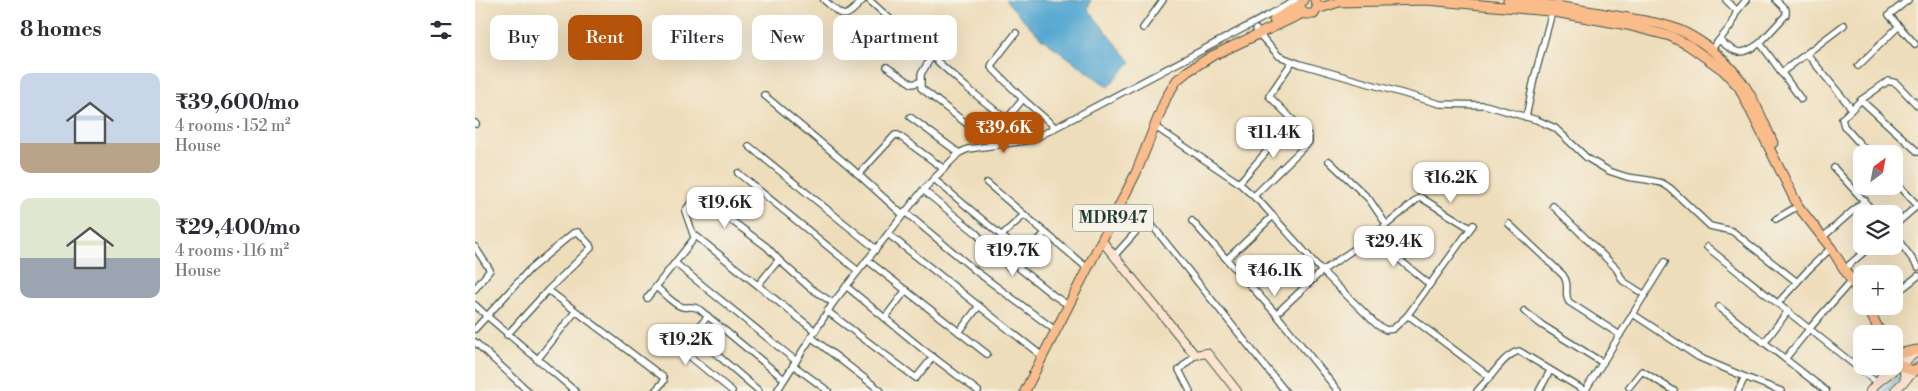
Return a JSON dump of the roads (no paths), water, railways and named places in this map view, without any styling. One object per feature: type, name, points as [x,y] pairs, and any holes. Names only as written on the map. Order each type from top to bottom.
[{"type":"main road","points":[[1301,4],[1311,15],[1316,2],[1427,0],[1553,12],[1627,25],[1670,36],[1708,53],[1727,65],[1748,91],[1798,196],[1852,280]]},
{"type":"main road","points":[[1508,0],[1572,7],[1662,25],[1691,36],[1739,88],[1798,206],[1825,236],[1853,272]]},
{"type":"main road","points":[[1257,31],[1301,4]]},
{"type":"main road","points":[[1257,31],[1301,4]]},
{"type":"main road","name":"MDR947","points":[[1025,391],[1136,173],[1154,126],[1177,80],[1212,56],[1220,47],[1257,31]]},
{"type":"main road","points":[[1905,367],[1902,353],[1918,351]]},
{"type":"street","points":[[824,0],[841,15],[845,16],[863,0]]},
{"type":"street","points":[[869,0],[886,15]]},
{"type":"street","points":[[1726,0],[1737,11]]},
{"type":"street","points":[[1708,53],[1730,27],[1737,11],[1746,0]]},
{"type":"street","points":[[1719,40],[1731,49],[1748,52],[1760,43],[1786,15],[1786,10],[1776,0]]},
{"type":"street","points":[[1909,0],[1889,15],[1915,44]]},
{"type":"street","points":[[1143,28],[1159,2]]},
{"type":"street","points":[[777,391],[827,311],[846,286],[923,190],[959,153],[968,149],[1032,140],[1301,4]]},
{"type":"street","points":[[1527,117],[1534,79],[1553,12]]},
{"type":"street","points":[[1781,73],[1844,25]]},
{"type":"street","points":[[1858,66],[1899,26]]},
{"type":"street","points":[[1257,31],[1279,56],[1292,62],[1440,104],[1485,105],[1537,120],[1555,128],[1587,158],[1609,171],[1627,177],[1662,183],[1670,188],[1710,226],[1732,231],[1797,282]]},
{"type":"street","points":[[1016,33],[991,67],[1055,127]]},
{"type":"street","points":[[1760,43],[1801,100]]},
{"type":"street","points":[[1807,54],[1852,109]]},
{"type":"street","points":[[930,60],[921,74],[921,88],[994,145]]},
{"type":"street","points":[[937,60],[1032,140]]},
{"type":"street","points":[[1254,196],[1309,142],[1309,136],[1269,96],[1292,62]]},
{"type":"street","points":[[887,66],[911,84],[920,82]]},
{"type":"street","points":[[1861,145],[1841,122],[1842,119],[1861,100],[1888,81],[1892,81],[1918,106]]},
{"type":"street","points":[[764,95],[904,214],[977,272],[1055,330]]},
{"type":"street","points":[[1006,120],[1023,99]]},
{"type":"street","points":[[1861,100],[1918,152]]},
{"type":"street","points":[[910,117],[959,153]]},
{"type":"street","points":[[1239,183],[1293,121]]},
{"type":"street","points":[[1154,126],[1239,183],[1254,196],[1321,272],[1377,325],[1386,330],[1393,329],[1407,316],[1471,226],[1420,197],[1385,224],[1372,237],[1321,272],[1276,314]]},
{"type":"street","points":[[859,174],[895,135],[898,135],[944,169]]},
{"type":"street","points":[[749,146],[876,249]]},
{"type":"street","points":[[1329,161],[1369,199],[1385,224]]},
{"type":"street","points":[[1834,168],[1869,205]]},
{"type":"street","points":[[738,173],[858,271]]},
{"type":"street","points":[[934,179],[1015,247]]},
{"type":"street","points":[[987,183],[1087,268]]},
{"type":"street","points":[[1903,189],[1918,205],[1903,218]]},
{"type":"street","points":[[923,190],[976,232],[990,249],[1009,266]]},
{"type":"street","points":[[694,237],[685,211],[690,204],[701,198],[767,247],[809,287],[833,303]]},
{"type":"street","points":[[1825,236],[1865,200]]},
{"type":"street","points":[[1553,206],[1616,268],[1623,281],[1645,295]]},
{"type":"street","points":[[1776,219],[1798,206]]},
{"type":"street","points":[[1001,236],[1024,215]]},
{"type":"street","points":[[1227,259],[1273,216]]},
{"type":"street","points":[[1192,221],[1276,314],[1338,391]]},
{"type":"street","points":[[1115,255],[1144,223],[1151,224],[1285,391]]},
{"type":"street","points":[[1509,224],[1563,276],[1567,282],[1566,298],[1569,302],[1620,335]]},
{"type":"street","points":[[475,329],[529,270],[573,233],[578,232],[591,248],[548,290],[507,335]]},
{"type":"street","points":[[1045,233],[1020,261],[1019,268],[1068,305]]},
{"type":"street","points":[[888,234],[1042,356]]},
{"type":"street","points":[[647,298],[694,237]]},
{"type":"street","points":[[694,237],[699,238],[758,285],[881,391]]},
{"type":"street","points":[[1372,237],[1429,284]]},
{"type":"street","points":[[1102,241],[1195,355]]},
{"type":"street","points":[[1903,246],[1918,267]]},
{"type":"street","points":[[475,247],[490,266],[490,270],[475,289]]},
{"type":"street","points":[[1707,247],[1878,382]]},
{"type":"street","points":[[1778,303],[1831,248]]},
{"type":"street","points":[[1849,265],[1861,255]]},
{"type":"street","points":[[867,260],[987,354]]},
{"type":"street","points":[[758,285],[777,262],[780,261]]},
{"type":"street","points":[[1477,391],[1515,351],[1524,352],[1550,371],[1585,391],[1665,262]]},
{"type":"street","points":[[675,263],[828,391]]},
{"type":"street","points":[[1903,288],[1918,276]]},
{"type":"street","points":[[1785,359],[1852,280]]},
{"type":"street","points":[[656,286],[679,306],[685,308],[695,307],[708,316],[784,379]]},
{"type":"street","points":[[846,286],[978,391]]},
{"type":"street","points":[[548,290],[663,377],[664,381],[655,391]]},
{"type":"street","points":[[885,318],[906,290]]},
{"type":"street","points":[[475,304],[507,335],[575,391]]},
{"type":"street","points":[[959,332],[979,306]]},
{"type":"street","points":[[1719,307],[1826,391]]},
{"type":"street","points":[[827,311],[916,378],[933,357]]},
{"type":"street","points":[[1524,311],[1542,325],[1603,363]]},
{"type":"street","points":[[1764,343],[1788,311]]},
{"type":"street","points":[[537,360],[575,312]]},
{"type":"street","points":[[1633,314],[1698,357],[1781,391]]},
{"type":"street","points":[[708,316],[682,344],[681,348],[732,391]]},
{"type":"street","points":[[1407,316],[1490,377]]},
{"type":"street","points":[[693,334],[759,391]]},
{"type":"street","points":[[475,342],[527,391]]},
{"type":"street","points":[[1894,391],[1905,367],[1918,351]]},
{"type":"street","points":[[1191,391],[1179,370],[1195,355],[1207,353],[1237,391]]},
{"type":"street","points":[[1878,382],[1905,367]]},
{"type":"street","points":[[1539,391],[1550,371]]},
{"type":"street","points":[[1629,387],[1642,371],[1674,391]]},
{"type":"street","points":[[1870,391],[1882,375]]},
{"type":"street","points":[[1738,391],[1745,377]]},
{"type":"water","points":[[1005,0],[1091,0],[1088,9],[1131,62],[1108,87],[1040,37]]},
{"type":"waterway","points":[[1884,391],[1918,361]]}]
